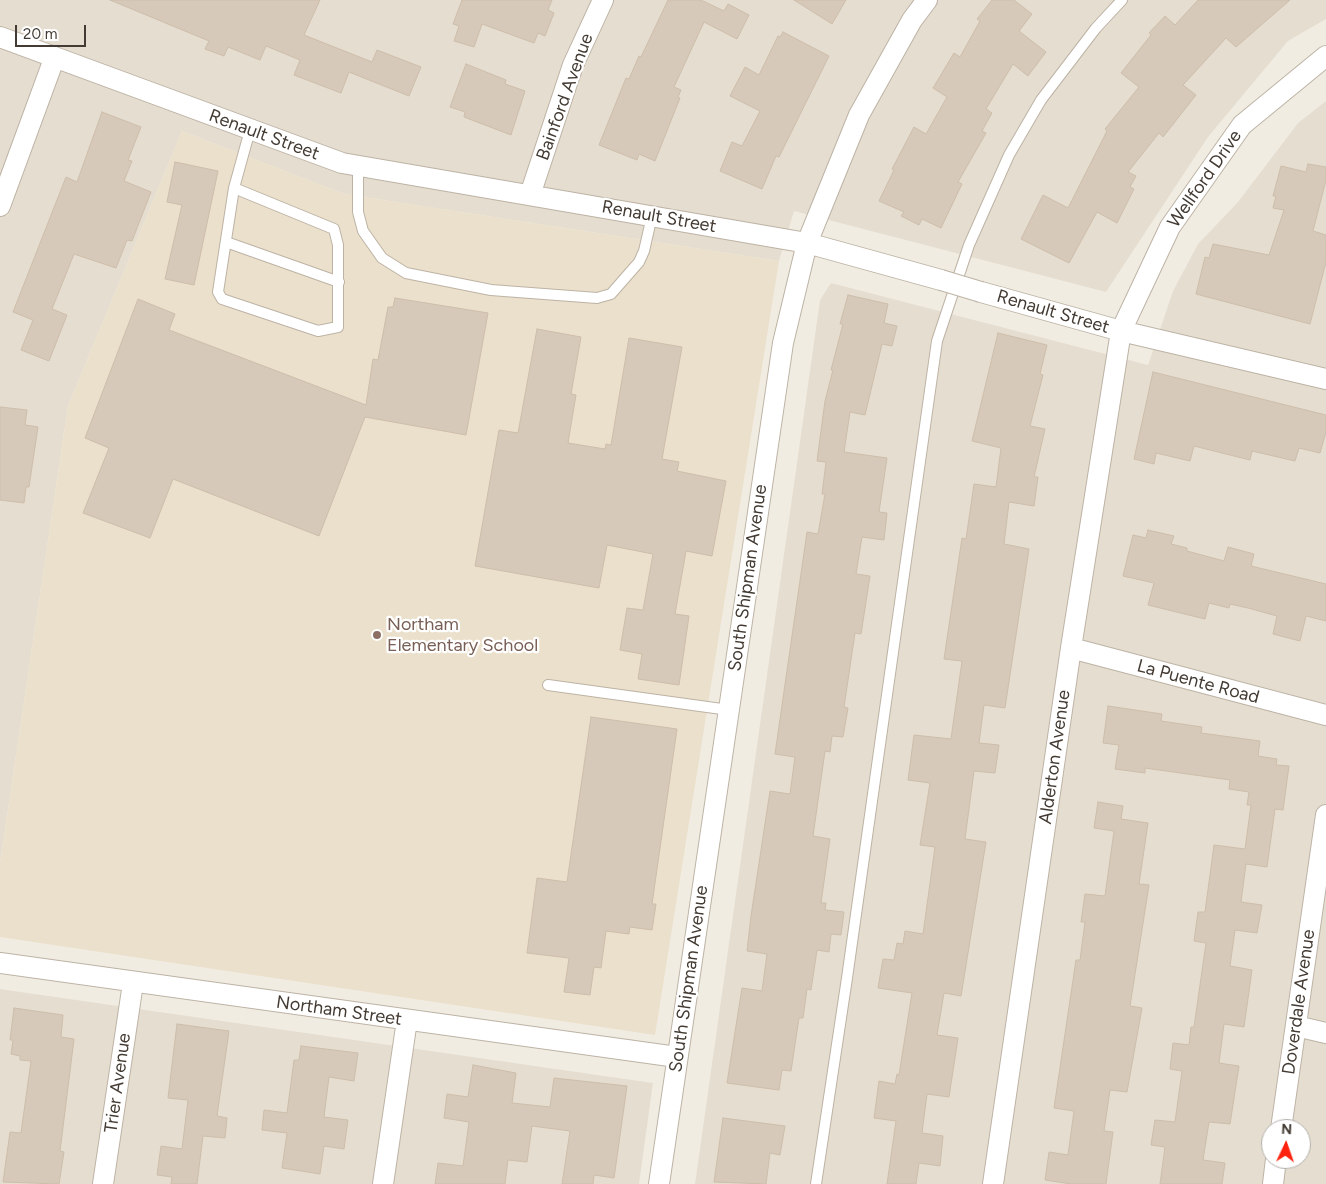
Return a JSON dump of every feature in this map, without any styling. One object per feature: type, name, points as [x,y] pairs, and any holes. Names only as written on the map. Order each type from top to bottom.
[{"type":"street","name":"Bainford Avenue","points":[[530,195],[573,65],[603,0]]},
{"type":"street","name":"South Shipman Avenue","points":[[659,1184],[783,343],[807,243],[859,115],[912,20],[927,0]]},
{"type":"street","name":"Renault Street","points":[[0,37],[342,163],[807,243],[1121,331],[1326,379]]},
{"type":"street","points":[[0,206],[54,58]]},
{"type":"street","name":"Wellford Drive","points":[[1121,331],[1170,227],[1242,125],[1324,61]]},
{"type":"street","name":"Alderton Avenue","points":[[992,1184],[1071,648],[1121,331]]},
{"type":"street","name":"La Puente Road","points":[[1071,648],[1326,715]]},
{"type":"street","name":"Doverdale Avenue","points":[[1282,1119],[1326,815]]},
{"type":"street","name":"Northam Street","points":[[0,963],[677,1057]]},
{"type":"street","name":"Trier Avenue","points":[[103,1184],[133,982]]},
{"type":"street","points":[[384,1184],[407,1020]]},
{"type":"street","points":[[1296,1026],[1326,1033]]},
{"type":"street","points":[[1273,1184],[1275,1169]]},
{"type":"lane","points":[[816,1184],[937,341],[969,245],[1009,155],[1040,100],[1096,28],[1122,0]]},
{"type":"lane","points":[[234,188],[334,230],[338,245],[338,327],[318,331],[222,299],[218,292],[234,188],[250,130]]},
{"type":"lane","points":[[358,166],[358,212],[363,231],[382,258],[406,273],[491,290],[597,298],[611,294],[639,262],[644,251],[652,216]]},
{"type":"lane","points":[[226,242],[339,282]]},
{"type":"lane","points":[[548,685],[729,710]]},
{"type":"shaded area","points":[[0,0],[1326,0],[1326,19],[1288,41],[1208,137],[1106,292],[794,211],[779,261],[344,194],[182,131],[68,406],[0,863]]},
{"type":"shaded area","points":[[1326,101],[1326,1184],[695,1184],[820,300],[831,283],[1148,365],[1173,291],[1198,244],[1238,202],[1298,123]]},
{"type":"shaded area","name":"Northam Elementary School","points":[[182,131],[344,194],[779,261],[655,1035],[0,937],[0,863],[68,406]]},
{"type":"shaded area","points":[[0,989],[653,1083],[639,1184],[0,1184]]},
{"type":"building","points":[[110,0],[320,0],[304,35],[372,62],[377,50],[421,67],[409,96],[349,72],[341,93],[294,75],[300,60],[266,46],[260,60],[228,47],[224,56],[205,49],[209,41]]},
{"type":"building","points":[[462,0],[552,0],[548,10],[554,13],[545,36],[538,33],[534,43],[482,24],[474,47],[454,41],[459,26],[453,24]]},
{"type":"building","points":[[668,0],[701,0],[724,11],[728,4],[749,15],[737,39],[704,22],[674,87],[681,90],[678,97],[680,98],[655,161],[639,154],[637,160],[599,145],[626,78],[629,79],[639,56],[641,57]]},
{"type":"building","points":[[794,0],[846,0],[832,24]]},
{"type":"building","points":[[992,0],[1014,0],[1032,14],[1019,31],[1046,52],[1028,76],[1013,64],[986,109],[992,113],[982,131],[986,133],[958,182],[962,184],[941,228],[922,219],[919,225],[901,216],[904,212],[879,201],[894,170],[892,169],[914,127],[926,134],[947,97],[933,88],[954,53],[960,57],[980,21],[977,19]]},
{"type":"building","points":[[1198,0],[1290,0],[1236,47],[1226,38],[1183,85],[1196,95],[1163,137],[1159,133],[1128,172],[1136,176],[1130,187],[1134,189],[1117,223],[1097,212],[1069,263],[1021,239],[1043,195],[1068,208],[1107,131],[1105,129],[1139,87],[1121,73],[1151,35],[1149,33],[1165,16],[1175,25]]},
{"type":"building","points":[[783,32],[829,56],[779,157],[776,156],[762,189],[720,171],[732,142],[742,146],[760,111],[730,96],[745,67],[759,75],[778,36],[780,37]]},
{"type":"building","points":[[466,64],[506,80],[505,84],[525,91],[511,135],[464,117],[465,112],[450,107]]},
{"type":"building","points":[[102,112],[141,127],[128,160],[132,161],[124,181],[151,192],[132,241],[127,240],[116,268],[74,254],[52,309],[67,315],[49,361],[21,350],[33,320],[13,312],[66,177],[77,182]]},
{"type":"building","points":[[175,162],[218,171],[194,285],[165,279],[182,205],[167,202]]},
{"type":"building","points":[[1308,164],[1326,167],[1326,180],[1313,231],[1326,235],[1326,262],[1310,324],[1196,294],[1205,257],[1209,258],[1213,244],[1269,255],[1284,210],[1273,208],[1276,196],[1273,196],[1281,166],[1306,172]]},
{"type":"building","points":[[848,295],[888,304],[884,323],[897,326],[892,346],[882,344],[865,415],[850,412],[844,452],[887,458],[879,512],[887,513],[884,540],[862,537],[856,574],[870,576],[861,634],[855,633],[844,707],[848,708],[843,737],[832,736],[830,752],[825,751],[813,836],[830,839],[821,903],[826,903],[825,910],[844,912],[841,935],[831,934],[829,952],[817,950],[811,990],[807,989],[803,1018],[799,1018],[791,1071],[782,1070],[779,1090],[727,1083],[742,988],[762,991],[767,954],[747,951],[751,916],[770,791],[790,794],[795,757],[775,754],[807,532],[818,534],[825,494],[822,494],[826,462],[817,461],[825,401],[843,324],[840,324]]},
{"type":"building","points":[[395,298],[488,313],[466,435],[365,417],[319,536],[173,479],[150,538],[83,513],[109,448],[85,438],[138,299],[175,314],[169,330],[366,405],[373,359],[378,360],[388,307],[393,307]]},
{"type":"building","points":[[537,329],[581,337],[571,394],[576,395],[568,443],[605,449],[606,444],[611,445],[629,338],[682,347],[662,459],[679,462],[677,471],[726,481],[712,556],[686,551],[675,614],[689,616],[679,685],[638,679],[642,654],[620,650],[627,608],[643,610],[653,554],[607,545],[599,588],[475,566],[499,430],[518,433]]},
{"type":"building","points":[[998,333],[1047,345],[1040,374],[1043,375],[1030,426],[1045,429],[1034,477],[1038,477],[1034,506],[1009,502],[1004,544],[1029,549],[1005,708],[984,705],[979,743],[999,745],[995,773],[974,771],[965,839],[986,842],[961,996],[944,993],[937,1035],[958,1038],[949,1097],[927,1094],[922,1133],[943,1136],[940,1166],[919,1163],[916,1184],[887,1184],[896,1121],[874,1118],[879,1081],[895,1084],[897,1074],[899,1075],[912,993],[878,988],[883,959],[894,960],[897,943],[903,944],[905,931],[923,934],[935,847],[920,845],[930,783],[908,780],[914,735],[951,739],[962,661],[944,659],[962,538],[966,539],[974,484],[996,487],[1001,448],[972,441]]},
{"type":"building","points":[[1153,372],[1326,415],[1326,432],[1320,453],[1299,448],[1295,461],[1252,451],[1250,460],[1194,446],[1190,461],[1156,453],[1154,464],[1134,459]]},
{"type":"building","points":[[0,407],[27,410],[25,425],[38,427],[29,487],[26,487],[24,503],[0,500]]},
{"type":"building","points":[[1148,530],[1174,536],[1171,544],[1187,548],[1187,551],[1224,561],[1228,547],[1254,554],[1251,566],[1326,584],[1326,621],[1306,616],[1300,641],[1273,634],[1277,616],[1248,608],[1230,604],[1229,608],[1209,603],[1205,619],[1148,605],[1154,583],[1123,576],[1133,535],[1146,538]]},
{"type":"building","points":[[1108,706],[1162,714],[1161,721],[1202,727],[1201,733],[1260,741],[1258,756],[1277,759],[1276,765],[1289,766],[1283,810],[1275,809],[1267,867],[1246,864],[1241,902],[1262,905],[1257,933],[1235,930],[1230,966],[1252,970],[1244,1027],[1224,1024],[1219,1063],[1239,1066],[1230,1124],[1209,1122],[1203,1160],[1225,1163],[1222,1184],[1160,1184],[1165,1147],[1151,1145],[1155,1120],[1175,1122],[1182,1071],[1170,1069],[1173,1043],[1189,1045],[1191,1027],[1194,1027],[1206,943],[1194,941],[1198,912],[1205,912],[1214,845],[1245,849],[1251,805],[1247,805],[1249,792],[1229,789],[1230,780],[1145,768],[1145,773],[1115,769],[1119,745],[1103,743]]},
{"type":"building","points":[[591,717],[677,729],[652,904],[656,904],[652,930],[630,927],[629,934],[606,931],[601,968],[594,967],[590,995],[564,992],[569,958],[527,953],[537,878],[567,882]]},
{"type":"building","points":[[1098,802],[1123,806],[1121,819],[1148,823],[1139,884],[1149,885],[1130,1006],[1142,1008],[1127,1092],[1110,1090],[1104,1131],[1113,1132],[1106,1184],[1071,1184],[1045,1180],[1049,1152],[1068,1155],[1074,1111],[1054,1108],[1076,960],[1080,960],[1085,922],[1081,922],[1085,894],[1105,896],[1114,831],[1094,828]]},
{"type":"building","points":[[14,1008],[63,1015],[61,1037],[74,1039],[60,1151],[64,1152],[59,1184],[3,1182],[10,1132],[21,1133],[31,1061],[20,1060],[20,1056],[11,1054],[13,1040],[10,1040]]},
{"type":"building","points":[[177,1024],[229,1031],[217,1116],[227,1118],[225,1138],[203,1136],[197,1184],[171,1184],[172,1177],[157,1175],[161,1146],[182,1149],[188,1100],[168,1098]]},
{"type":"building","points":[[301,1046],[358,1053],[354,1081],[329,1077],[324,1117],[348,1120],[344,1149],[324,1146],[320,1174],[282,1168],[287,1133],[262,1130],[264,1110],[287,1113],[294,1060],[299,1060]]},
{"type":"building","points":[[473,1065],[516,1073],[512,1103],[550,1107],[554,1078],[627,1086],[614,1178],[594,1175],[593,1184],[562,1184],[570,1131],[532,1126],[527,1162],[508,1160],[505,1184],[435,1184],[438,1163],[463,1166],[469,1122],[444,1118],[447,1094],[468,1097]]},
{"type":"building","points":[[723,1118],[785,1126],[780,1155],[770,1153],[766,1184],[714,1182]]},
{"type":"place","name":"Northam Elementary School","points":[[377,635]]}]
